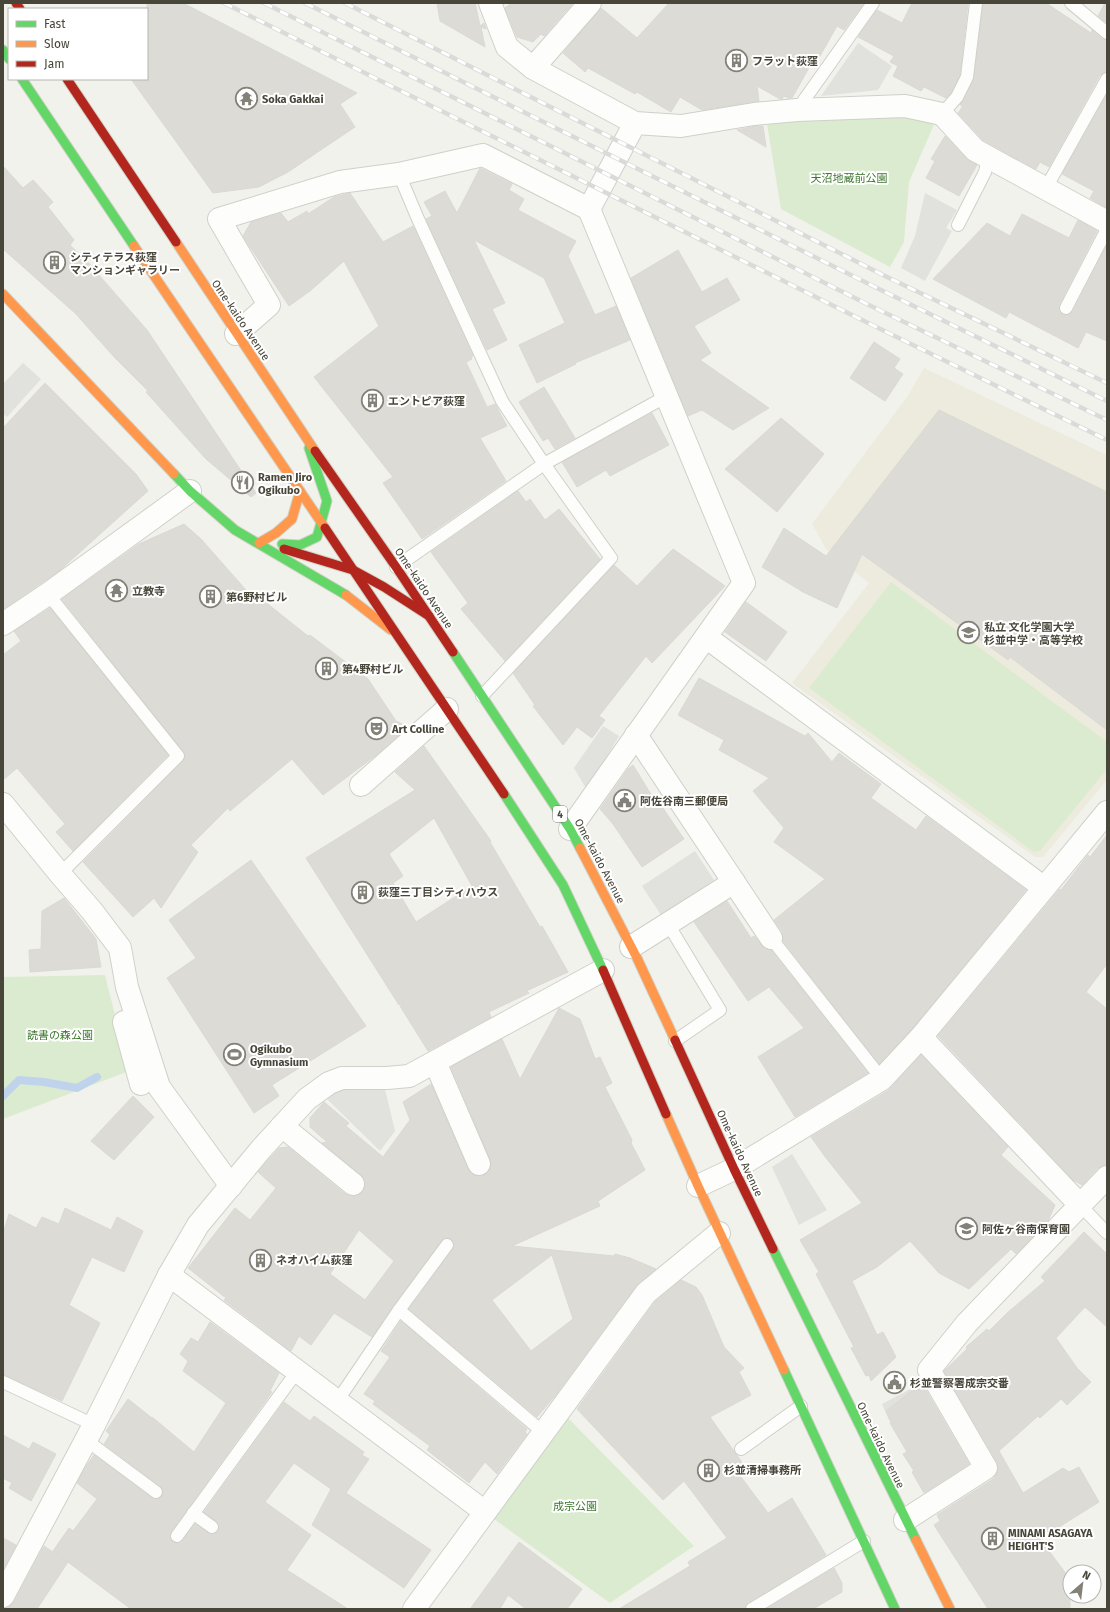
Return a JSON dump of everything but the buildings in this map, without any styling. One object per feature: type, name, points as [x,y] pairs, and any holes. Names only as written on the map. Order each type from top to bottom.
[{"type":"main road","points":[[23,80],[202,348],[447,709],[563,885],[603,970],[719,1233],[895,1609]]},
{"type":"main road","name":"Ome-kaido Avenue","points":[[68,80],[307,440],[396,567],[570,828],[631,947],[734,1169],[950,1609]]},
{"type":"main road","points":[[4,296],[190,491],[235,530],[351,598],[398,636]]},
{"type":"main road","points":[[259,544],[300,545],[317,537],[327,501],[307,440]]},
{"type":"main road","points":[[259,544],[276,533],[292,519],[300,491]]},
{"type":"main road","points":[[259,544],[300,553],[353,570],[384,587],[429,616]]},
{"type":"street","points":[[490,3],[507,46],[533,68],[636,123],[681,126],[754,114],[797,110],[905,106],[942,114],[975,150],[1107,222]]},
{"type":"street","points":[[533,68],[590,3]]},
{"type":"street","points":[[590,209],[636,123]]},
{"type":"street","points":[[236,334],[269,305],[219,220],[340,182],[399,174],[484,155],[590,209],[744,583],[570,828]]},
{"type":"street","points":[[3,624],[48,594],[190,491]]},
{"type":"street","points":[[706,637],[1043,887]]},
{"type":"street","points":[[361,785],[447,709]]},
{"type":"street","points":[[636,735],[771,938]]},
{"type":"street","points":[[3,804],[92,911],[120,948],[126,987],[159,1087],[231,1186]]},
{"type":"street","points":[[698,1186],[734,1169],[882,1080],[921,1037],[1043,887],[1107,812]]},
{"type":"street","points":[[631,947],[734,882]]},
{"type":"street","points":[[112,968],[128,1043],[141,1084]]},
{"type":"street","points":[[3,1596],[90,1432],[169,1275],[198,1225],[282,1126],[307,1099],[329,1083],[342,1078],[387,1078],[409,1076],[603,970]]},
{"type":"street","points":[[921,1037],[1081,1206]]},
{"type":"street","points":[[435,1062],[479,1164]]},
{"type":"street","points":[[282,1126],[353,1184]]},
{"type":"street","points":[[905,1520],[986,1468],[929,1370],[967,1323],[1081,1206],[1107,1177]]},
{"type":"street","points":[[414,1609],[646,1293],[719,1233]]},
{"type":"street","points":[[169,1275],[298,1370],[485,1512]]},
{"type":"lane","points":[[797,110],[873,3]]},
{"type":"lane","points":[[942,114],[956,97],[967,77],[976,3]]},
{"type":"lane","points":[[1071,3],[1107,33]]},
{"type":"lane","points":[[1046,188],[1107,79]]},
{"type":"lane","points":[[958,226],[986,172],[988,158]]},
{"type":"lane","points":[[399,174],[418,219],[502,401],[544,464],[611,558],[482,696]]},
{"type":"lane","points":[[1066,308],[1107,229]]},
{"type":"lane","points":[[396,567],[544,464],[666,396]]},
{"type":"lane","points":[[48,594],[178,756],[60,874]]},
{"type":"lane","points":[[668,924],[720,1010],[675,1041]]},
{"type":"lane","points":[[771,938],[882,1080]]},
{"type":"lane","points":[[1081,1206],[1107,1233]]},
{"type":"lane","points":[[338,1400],[399,1310],[447,1245]]},
{"type":"lane","points":[[399,1310],[544,1433]]},
{"type":"lane","points":[[177,1536],[298,1370]]},
{"type":"lane","points":[[3,1382],[90,1432],[156,1492]]},
{"type":"lane","points":[[741,1449],[801,1406]]},
{"type":"lane","points":[[193,1513],[212,1527]]},
{"type":"lane","points":[[752,1609],[864,1541]]},
{"type":"shaded area","points":[[858,43],[892,66],[878,90],[821,96]]},
{"type":"shaded area","points":[[925,193],[957,210],[946,228],[952,231],[925,281],[901,268],[915,236]]},
{"type":"shaded area","points":[[23,363],[41,379],[7,417],[3,413],[3,384]]},
{"type":"shaded area","name":"私立 文化学園大学 杉並中学・高等学校","points":[[924,368],[1107,455],[1107,780],[1043,857],[1035,857],[792,683],[869,583],[826,549],[812,524],[907,397]]},
{"type":"shaded area","points":[[603,726],[619,736],[587,790],[574,768]]},
{"type":"shaded area","points":[[695,851],[714,880],[661,915],[642,886]]},
{"type":"shaded area","points":[[339,1085],[384,1085],[395,1131],[380,1151],[323,1095]]},
{"type":"shaded area","points":[[792,1154],[827,1210],[799,1225],[772,1167]]},
{"type":"shaded area","points":[[920,1384],[928,1400],[889,1420],[882,1404]]},
{"type":"green space","name":"天沼地蔵前公園","points":[[900,114],[936,120],[909,182],[904,242],[890,267],[781,209],[767,124]]},
{"type":"green space","points":[[891,582],[1107,742],[1107,769],[1040,851],[1034,852],[809,688]]},
{"type":"green space","name":"読書の森公園","points":[[105,975],[129,1071],[3,1119],[3,977]]},
{"type":"green space","name":"成宗公園","points":[[568,1418],[694,1546],[610,1603],[494,1519]]},
{"type":"waterway","points":[[3,1096],[19,1080],[44,1082],[77,1088],[97,1077]]},
{"type":"railway","points":[[224,3],[1107,440]]},
{"type":"railway","points":[[264,3],[869,305],[1107,420]]},
{"type":"railway","points":[[305,3],[1107,401]]},
{"type":"railway","points":[[345,3],[887,277],[1107,383]]},
{"type":"traffic: fast","points":[[3,50],[8,58]]},
{"type":"traffic: fast","points":[[23,80],[134,246]]},
{"type":"traffic: fast","points":[[282,544],[300,545],[317,537],[327,501],[309,448]]},
{"type":"traffic: fast","points":[[174,474],[190,491],[235,530],[346,595]]},
{"type":"traffic: fast","points":[[453,652],[570,829],[580,848]]},
{"type":"traffic: fast","points":[[504,794],[563,885],[603,970]]},
{"type":"traffic: fast","points":[[773,1249],[916,1540]]},
{"type":"traffic: fast","points":[[784,1370],[895,1609]]},
{"type":"traffic: slow","points":[[176,242],[315,451]]},
{"type":"traffic: slow","points":[[134,246],[325,528]]},
{"type":"traffic: slow","points":[[3,294],[174,474]]},
{"type":"traffic: slow","points":[[259,543],[276,533],[292,519],[300,491]]},
{"type":"traffic: slow","points":[[346,595],[391,630]]},
{"type":"traffic: slow","points":[[580,848],[637,958],[675,1040]]},
{"type":"traffic: slow","points":[[666,1114],[784,1370]]},
{"type":"traffic: slow","points":[[916,1540],[950,1609]]},
{"type":"traffic: jam","points":[[16,3],[19,8]]},
{"type":"traffic: jam","points":[[68,80],[176,242]]},
{"type":"traffic: jam","points":[[315,451],[453,652]]},
{"type":"traffic: jam","points":[[325,528],[504,794]]},
{"type":"traffic: jam","points":[[284,549],[353,570],[384,587],[429,616]]},
{"type":"traffic: jam","points":[[603,970],[666,1114]]},
{"type":"traffic: jam","points":[[675,1040],[734,1169],[773,1249]]},
{"type":"place","name":"フラット荻窪","points":[[736,61]]},
{"type":"place","name":"Soka Gakkai","points":[[247,99]]},
{"type":"place","name":"シティテラス荻窪 マンションギャラリー","points":[[54,263]]},
{"type":"place","name":"エントピア荻窪","points":[[372,401]]},
{"type":"place","name":"Ramen Jiro Ogikubo","points":[[243,483]]},
{"type":"place","name":"立教寺","points":[[116,591]]},
{"type":"place","name":"第6野村ビル","points":[[210,597]]},
{"type":"place","name":"私立 文化学園大学 杉並中学・高等学校","points":[[969,633]]},
{"type":"place","name":"第4野村ビル","points":[[326,669]]},
{"type":"place","name":"Art Colline","points":[[376,729]]},
{"type":"place","name":"阿佐谷南三郵便局","points":[[624,801]]},
{"type":"place","name":"荻窪三丁目シティハウス","points":[[363,892]]},
{"type":"place","name":"Ogikubo Gymnasium","points":[[235,1055]]},
{"type":"place","name":"阿佐ヶ谷南保育園","points":[[967,1229]]},
{"type":"place","name":"ネオハイム荻窪","points":[[261,1260]]},
{"type":"place","name":"杉並警察署成宗交番","points":[[895,1383]]},
{"type":"place","name":"杉並清掃事務所","points":[[709,1470]]},
{"type":"place","name":"MINAMI ASAGAYA HEIGHT'S","points":[[992,1539]]}]
